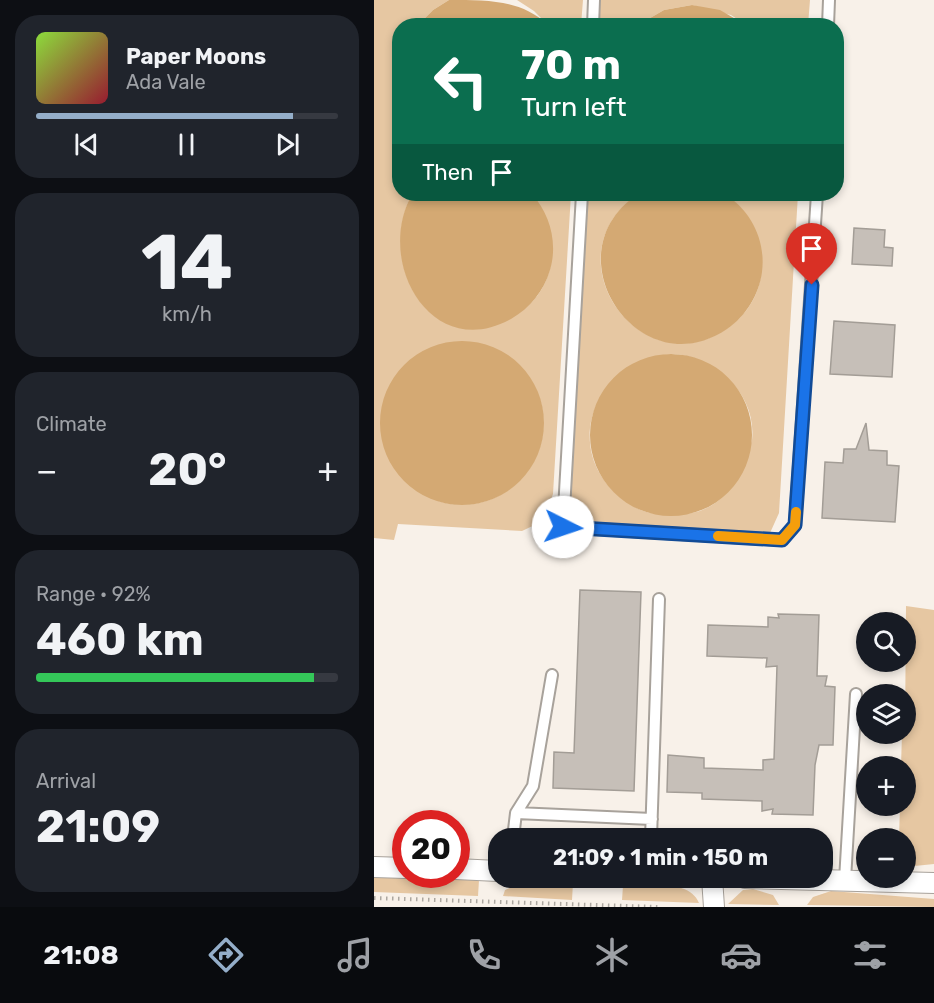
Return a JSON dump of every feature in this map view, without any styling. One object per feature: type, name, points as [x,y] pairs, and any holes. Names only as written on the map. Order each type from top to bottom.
[{"type":"street","points":[[374,867],[392,868]]},
{"type":"street","points":[[470,870],[488,871]]},
{"type":"street","points":[[833,880],[935,883]]},
{"type":"street","points":[[713,888],[714,907]]},
{"type":"lane","points":[[593,18],[594,0]]},
{"type":"lane","points":[[828,18],[829,0]]},
{"type":"lane","points":[[582,201],[563,527],[782,540],[795,525],[817,201]]},
{"type":"lane","points":[[652,828],[659,599]]},
{"type":"lane","points":[[514,828],[516,813],[533,786],[552,675]]},
{"type":"lane","points":[[845,880],[856,694]]},
{"type":"lane","points":[[516,813],[652,819]]},
{"type":"path","points":[[374,898],[659,907]]},
{"type":"shaded area","points":[[374,0],[449,0],[425,18],[392,18],[392,201],[410,201],[402,223],[401,251],[407,278],[420,302],[439,319],[462,328],[488,327],[517,314],[528,306],[541,291],[547,279],[551,263],[550,242],[542,210],[537,201],[571,201],[553,494],[543,521],[522,531],[398,524],[394,540],[374,538]],"holes":[[[464,342],[502,353],[522,368],[536,390],[544,423],[538,453],[528,471],[515,485],[495,498],[464,505],[434,499],[413,482],[401,456],[396,427],[401,397],[413,370],[434,351]]]},
{"type":"shaded area","points":[[449,0],[478,0],[515,6],[539,18],[425,18]]},
{"type":"shaded area","points":[[517,0],[583,0],[582,18],[541,18]]},
{"type":"shaded area","points":[[599,0],[810,0],[809,18],[736,18],[692,5],[664,10],[650,18],[598,18]]},
{"type":"shaded area","points":[[692,5],[720,10],[734,18],[650,18],[664,10]]},
{"type":"shaded area","points":[[409,201],[537,201],[548,220],[553,239],[550,270],[540,292],[524,310],[511,319],[483,329],[457,328],[435,317],[418,299],[406,275],[400,249],[402,221]]},
{"type":"shaded area","points":[[587,201],[631,201],[612,221],[601,252],[604,282],[618,310],[641,331],[669,342],[701,341],[734,323],[749,307],[756,294],[761,272],[760,249],[749,218],[734,201],[798,201],[779,513],[770,533],[751,535],[579,527],[571,507],[570,484]],"holes":[[[675,354],[705,363],[719,371],[731,382],[741,394],[748,408],[752,424],[752,440],[739,474],[729,490],[717,502],[692,513],[651,513],[633,506],[622,499],[601,475],[591,452],[590,429],[596,406],[608,386],[626,370],[649,359]]]},
{"type":"shaded area","points":[[631,201],[734,201],[755,227],[762,249],[762,272],[755,297],[734,324],[694,343],[663,342],[636,328],[616,306],[603,279],[602,249],[612,219]]},
{"type":"shaded area","points":[[462,341],[493,348],[520,365],[537,392],[544,423],[537,454],[520,481],[493,498],[462,505],[431,498],[404,481],[387,454],[380,423],[387,392],[404,365],[431,348]]},
{"type":"shaded area","points":[[671,354],[702,360],[728,378],[746,404],[752,435],[746,466],[728,492],[702,510],[671,516],[640,510],[614,492],[596,466],[590,435],[596,404],[614,378],[640,360]]},
{"type":"shaded area","points":[[906,606],[934,610],[935,864],[916,866],[916,828],[899,828],[900,816],[916,816],[916,756],[901,756],[902,744],[916,744],[916,684],[905,684],[905,672],[916,672],[916,612],[906,612]]},
{"type":"shaded area","points":[[374,876],[392,877],[392,888],[470,888],[470,880],[479,880],[478,896],[374,892]]},
{"type":"shaded area","points":[[509,888],[573,888],[572,900],[503,896],[505,890]]},
{"type":"shaded area","points":[[623,888],[679,888],[694,895],[699,903],[622,900]]},
{"type":"shaded area","points":[[753,889],[773,895],[779,905],[728,904],[743,890]]},
{"type":"shaded area","points":[[831,891],[934,899],[934,907],[807,905],[813,897]]},
{"type":"building","points":[[854,228],[885,230],[884,247],[893,248],[892,266],[852,264]]},
{"type":"building","points":[[834,321],[895,325],[892,377],[830,374]]},
{"type":"building","points":[[866,423],[869,450],[887,451],[887,465],[899,466],[895,522],[822,518],[825,462],[843,463],[844,449],[856,449]]},
{"type":"building","points":[[580,590],[641,592],[634,791],[553,788],[554,752],[574,753]]},
{"type":"building","points":[[778,614],[819,615],[817,676],[827,676],[825,686],[835,687],[833,745],[819,745],[815,765],[813,815],[772,814],[773,809],[762,811],[762,801],[702,799],[702,793],[667,792],[668,755],[704,758],[704,768],[763,770],[763,760],[774,759],[777,666],[766,667],[767,658],[707,656],[708,625],[768,627],[768,617],[779,618]]},
{"type":"slow traffic","points":[[718,536],[782,540],[795,525],[796,512]]},
{"type":"route","points":[[563,527],[782,540],[795,525],[801,467],[812,285]]}]
